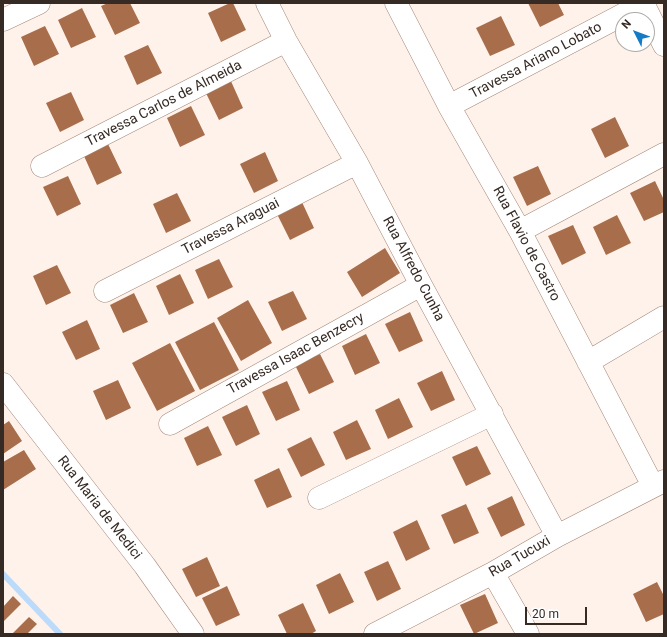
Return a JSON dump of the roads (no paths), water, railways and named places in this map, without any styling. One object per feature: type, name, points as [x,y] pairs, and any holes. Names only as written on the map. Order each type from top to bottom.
[{"type":"street","points":[[3,20],[38,3]]},
{"type":"street","name":"Rua Alfredo Cunha","points":[[267,3],[286,41],[357,163],[421,285],[557,536]]},
{"type":"street","name":"Rua Flavio de Castro","points":[[396,3],[449,106],[520,231],[588,362],[659,483]]},
{"type":"street","points":[[643,4],[664,45]]},
{"type":"street","name":"Travessa Ariano Lobato","points":[[449,106],[643,4]]},
{"type":"street","name":"Travessa Carlos de Almeida","points":[[42,166],[286,41]]},
{"type":"street","points":[[520,231],[664,154]]},
{"type":"street","name":"Travessa Araguai","points":[[105,291],[357,163]]},
{"type":"street","name":"Travessa Isaac Benzecry","points":[[170,424],[421,285]]},
{"type":"street","points":[[588,362],[664,317]]},
{"type":"street","name":"Rua Maria de Medici","points":[[3,384],[145,566],[193,634]]},
{"type":"street","points":[[319,498],[492,414]]},
{"type":"street","name":"Rua Tucuxi","points":[[375,634],[493,573],[557,536],[659,483]]},
{"type":"street","points":[[493,573],[528,634]]},
{"type":"waterway","points":[[3,574],[60,634]]}]
